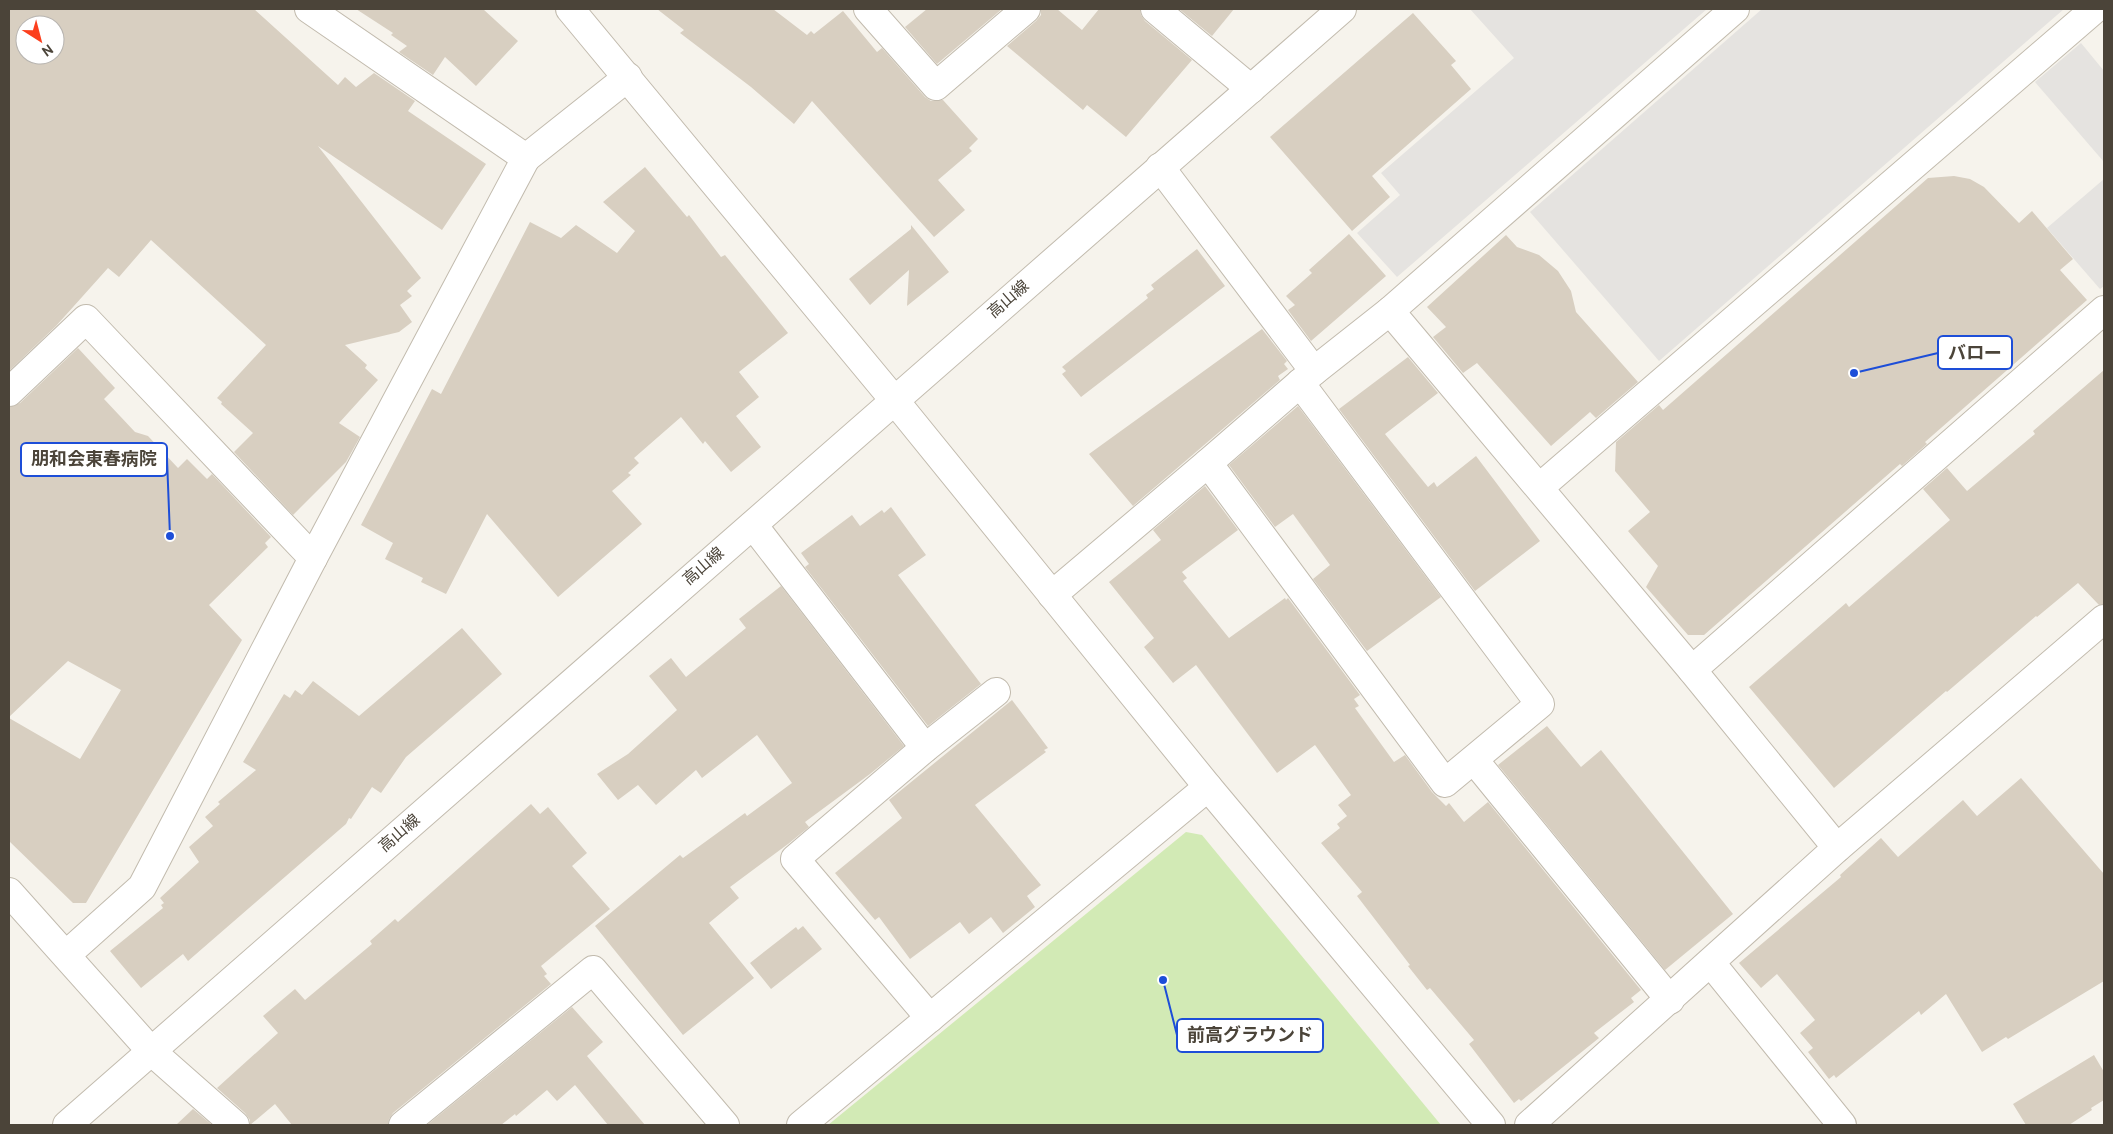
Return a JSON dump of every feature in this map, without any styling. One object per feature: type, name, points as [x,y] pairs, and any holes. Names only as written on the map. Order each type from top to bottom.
[{"type":"street","points":[[309,9],[526,158]]},
{"type":"street","points":[[570,9],[895,401],[1208,787],[1491,1125]]},
{"type":"street","points":[[868,9],[936,86],[1026,9]]},
{"type":"street","points":[[1155,9],[1250,89]]},
{"type":"street","name":"高山線","points":[[67,1125],[895,401],[1160,166],[1342,9]]},
{"type":"street","points":[[1052,595],[1307,377],[1390,311],[1735,9]]},
{"type":"street","points":[[1540,488],[2095,9]]},
{"type":"street","points":[[66,955],[142,888],[313,558],[526,158],[628,77]]},
{"type":"street","points":[[1160,166],[1307,377],[1540,704],[1445,783],[1208,463]]},
{"type":"street","points":[[1692,670],[2104,310]]},
{"type":"street","points":[[1390,311],[1692,670],[1837,848]]},
{"type":"street","points":[[9,392],[86,319],[313,558]]},
{"type":"street","points":[[753,525],[926,748]]},
{"type":"street","points":[[1529,1125],[1837,848],[2104,619]]},
{"type":"street","points":[[930,1018],[795,859],[926,748],[996,692]]},
{"type":"street","points":[[1474,760],[1670,1000]]},
{"type":"street","points":[[801,1125],[1208,787]]},
{"type":"street","points":[[9,892],[151,1051],[235,1125]]},
{"type":"street","points":[[1711,963],[1842,1125]]},
{"type":"street","points":[[402,1125],[593,970],[725,1125]]},
{"type":"green space","points":[[1186,832],[1202,835],[1441,1125],[828,1125]]},
{"type":"shaded area","points":[[1470,9],[1707,9],[1397,277],[1357,233],[1400,195],[1381,173],[1514,58]]},
{"type":"shaded area","points":[[1762,9],[2064,9],[1659,361],[1530,212]]},
{"type":"shaded area","points":[[2081,43],[2104,71],[2104,162],[2035,82]]},
{"type":"shaded area","points":[[2104,179],[2104,286],[2100,289],[2047,228]]},
{"type":"building","points":[[9,9],[254,9],[338,85],[345,77],[356,87],[374,73],[415,101],[408,111],[486,164],[442,230],[318,146],[421,278],[407,291],[412,296],[400,305],[412,322],[399,332],[345,345],[367,365],[365,368],[378,380],[339,423],[360,437],[346,462],[293,515],[234,452],[253,433],[221,404],[222,402],[217,398],[266,345],[151,240],[119,277],[108,268],[56,326],[9,371]]},
{"type":"building","points":[[356,9],[483,9],[518,41],[476,86],[445,57],[433,75],[399,52],[407,46],[391,35],[393,33]]},
{"type":"building","points":[[657,9],[773,9],[807,35],[811,31],[814,34],[843,11],[877,52],[882,48],[925,97],[931,101],[943,100],[978,139],[969,148],[972,151],[938,180],[965,210],[934,237],[812,101],[794,124],[751,87],[680,33],[684,30]]},
{"type":"building","points":[[927,9],[1002,9],[937,64],[905,27]]},
{"type":"building","points":[[1041,9],[1057,9],[1082,30],[1099,9],[1140,9],[1145,21],[1192,60],[1126,137],[1087,105],[1083,110],[1007,46],[1036,21],[1041,15]]},
{"type":"building","points":[[1179,9],[1234,9],[1212,36]]},
{"type":"building","points":[[1413,13],[1456,61],[1451,65],[1471,89],[1372,176],[1390,197],[1352,231],[1270,137]]},
{"type":"building","points":[[645,167],[687,217],[689,215],[721,257],[725,255],[788,333],[739,372],[759,397],[736,416],[761,447],[731,472],[705,441],[703,444],[681,417],[634,458],[639,463],[628,473],[631,475],[612,491],[642,524],[558,597],[487,514],[446,594],[421,582],[423,578],[385,559],[393,543],[361,525],[432,389],[441,394],[530,222],[561,238],[576,225],[617,253],[635,231],[603,202]]},
{"type":"building","points":[[1954,176],[1970,179],[1984,187],[2019,223],[2032,211],[2073,259],[2060,270],[2087,300],[1925,442],[1927,444],[1902,466],[1900,464],[1704,635],[1688,635],[1646,587],[1658,566],[1628,531],[1650,512],[1615,471],[1616,442],[1659,405],[1663,410],[1928,178]]},
{"type":"building","points":[[911,225],[949,272],[907,306],[909,270],[870,305],[849,279],[911,229]]},
{"type":"building","points":[[1349,234],[1386,276],[1311,341],[1288,310],[1295,305],[1286,296],[1312,273],[1309,270]]},
{"type":"building","points":[[1506,235],[1517,247],[1539,255],[1558,271],[1571,291],[1576,312],[1638,382],[1596,418],[1590,412],[1551,446],[1477,363],[1463,373],[1433,337],[1446,327],[1427,307]]},
{"type":"building","points":[[1197,249],[1225,286],[1081,397],[1062,374],[1066,371],[1062,367],[1148,298],[1146,295],[1154,289],[1151,285]]},
{"type":"building","points":[[1262,329],[1287,361],[1284,364],[1288,369],[1278,376],[1280,380],[1133,506],[1089,454]]},
{"type":"building","points":[[78,348],[115,388],[104,399],[135,432],[148,436],[178,468],[187,459],[207,479],[212,474],[271,537],[265,543],[268,547],[209,605],[242,640],[86,903],[73,903],[9,841],[9,718],[80,759],[121,690],[68,661],[9,717],[9,407],[20,403]]},
{"type":"building","points":[[1408,357],[1438,393],[1385,434],[1428,487],[1434,482],[1437,487],[1476,456],[1540,541],[1475,591],[1339,409]]},
{"type":"building","points":[[2104,370],[2104,604],[2099,605],[2078,583],[1946,691],[1834,788],[1749,687],[1846,603],[1849,607],[1950,520],[1923,489],[1947,468],[1967,491],[2035,434],[2033,431]]},
{"type":"building","points":[[1298,406],[1441,597],[1367,651],[1313,579],[1330,565],[1293,514],[1275,527],[1229,465]]},
{"type":"building","points":[[1205,486],[1238,530],[1182,572],[1187,578],[1183,581],[1229,638],[1285,598],[1286,600],[1288,598],[1360,695],[1354,699],[1359,706],[1355,708],[1394,762],[1405,755],[1432,792],[1446,806],[1449,803],[1464,822],[1488,802],[1641,990],[1631,998],[1634,1002],[1594,1033],[1599,1038],[1521,1101],[1519,1099],[1514,1103],[1469,1044],[1474,1040],[1430,988],[1427,990],[1408,966],[1410,965],[1357,896],[1362,892],[1321,843],[1340,828],[1337,824],[1347,816],[1338,805],[1351,795],[1315,745],[1277,773],[1196,665],[1173,683],[1144,647],[1154,638],[1109,582],[1161,540],[1153,530]]},
{"type":"building","points":[[891,507],[926,555],[898,575],[981,684],[928,726],[805,567],[809,564],[801,553],[852,515],[860,526],[882,510],[884,513]]},
{"type":"building","points":[[781,586],[904,746],[870,774],[805,822],[809,827],[730,887],[739,898],[709,923],[754,978],[683,1035],[595,926],[680,855],[683,858],[745,813],[747,816],[792,783],[757,735],[702,778],[696,770],[656,805],[638,785],[618,800],[597,774],[628,754],[677,710],[649,676],[671,658],[686,677],[746,628],[739,619]]},
{"type":"building","points":[[462,628],[502,674],[406,757],[381,793],[372,787],[346,824],[188,961],[183,954],[141,988],[110,951],[163,908],[161,905],[164,903],[160,898],[199,862],[189,847],[213,826],[205,817],[220,804],[218,802],[256,770],[243,762],[284,694],[290,698],[295,690],[302,695],[313,681],[359,716]]},
{"type":"building","points":[[1012,700],[1048,748],[1044,750],[1046,752],[975,805],[1041,885],[1027,896],[1035,907],[1003,933],[991,917],[969,934],[960,922],[910,959],[879,917],[875,920],[835,873],[902,818],[889,800]]},
{"type":"building","points":[[1547,726],[1581,767],[1601,750],[1733,914],[1665,970],[1498,765]]},
{"type":"building","points":[[2021,778],[2104,874],[2104,981],[2008,1039],[2006,1037],[1982,1052],[1946,994],[1921,1015],[1919,1011],[1836,1078],[1834,1075],[1829,1079],[1808,1052],[1813,1048],[1800,1033],[1815,1020],[1777,974],[1761,988],[1739,963],[1841,877],[1840,875],[1881,838],[1898,857],[1963,800],[1977,816]]},
{"type":"building","points":[[531,804],[540,814],[548,807],[587,853],[572,866],[610,909],[541,966],[547,974],[544,976],[551,984],[393,1113],[388,1125],[292,1125],[275,1104],[250,1125],[250,1120],[245,1113],[217,1088],[278,1033],[263,1016],[295,989],[305,1000],[372,944],[370,941],[395,919],[398,922]]},
{"type":"building","points":[[803,926],[822,949],[771,989],[750,963],[796,927],[798,930]]},
{"type":"building","points":[[572,1007],[603,1042],[587,1056],[645,1125],[608,1125],[575,1085],[557,1101],[547,1090],[516,1116],[515,1114],[501,1125],[427,1125]]},
{"type":"building","points":[[2094,1055],[2104,1072],[2104,1100],[2069,1125],[2026,1125],[2013,1104]]},
{"type":"building","points":[[193,1109],[212,1125],[176,1125]]},
{"type":"place","name":"バロー","points":[[1854,373]]},
{"type":"place","name":"朋和会東春病院","points":[[170,536]]},
{"type":"place","name":"前高グラウンド","points":[[1163,980]]}]
